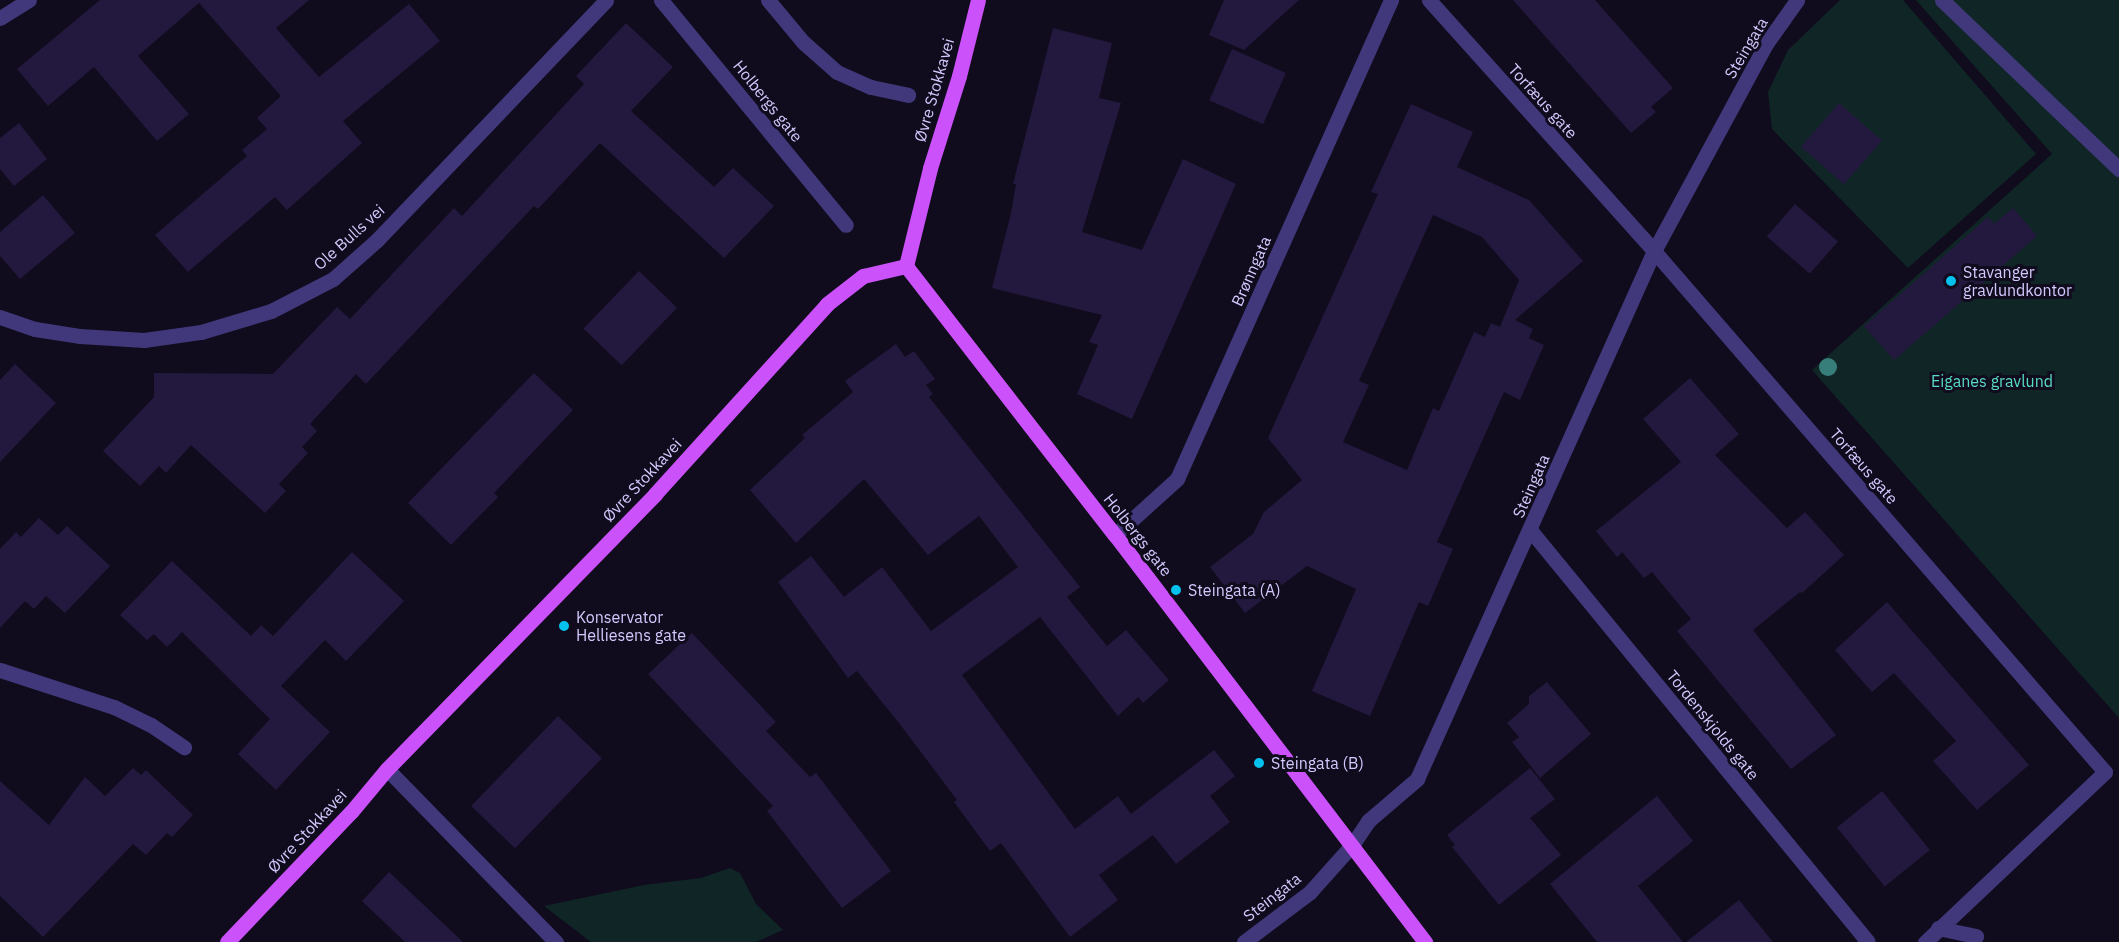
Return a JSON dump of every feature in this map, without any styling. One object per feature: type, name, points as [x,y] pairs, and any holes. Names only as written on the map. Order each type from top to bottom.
[{"type":"main road","name":"Øvre Stokkavei","points":[[227,942],[351,812],[387,769],[655,494],[826,304],[862,276],[906,266],[930,168],[959,76],[978,0]]},
{"type":"main road","name":"Holbergs gate","points":[[906,266],[1115,535],[1425,942]]},
{"type":"street","points":[[0,18],[29,0]]},
{"type":"street","name":"Ole Bulls vei","points":[[0,317],[35,329],[80,336],[144,340],[201,332],[272,311],[333,279],[376,241],[606,0]]},
{"type":"street","name":"Holbergs gate","points":[[662,0],[846,225]]},
{"type":"street","points":[[768,0],[803,42],[837,72],[871,87],[909,95]]},
{"type":"street","name":"Brønngata","points":[[1115,535],[1177,479],[1391,0]]},
{"type":"street","name":"Torfæus gate","points":[[1429,0],[1654,251],[2105,772],[1925,942]]},
{"type":"street","name":"Steingata","points":[[1244,942],[1310,892],[1352,845],[1368,821],[1417,779],[1531,531],[1654,251],[1766,44],[1797,0]]},
{"type":"street","points":[[1942,0],[2119,169]]},
{"type":"street","name":"Tordenskjolds gate","points":[[1531,531],[1868,942]]},
{"type":"street","points":[[0,670],[114,707],[151,725],[184,747]]},
{"type":"street","points":[[387,769],[556,942]]},
{"type":"street","points":[[1938,928],[1976,936]]},
{"type":"green space","points":[[1840,0],[1903,0],[2036,154],[1908,268],[1772,129],[1768,92],[1788,50]]},
{"type":"green space","name":"Eiganes gravlund","points":[[1916,0],[2119,0],[2119,718],[1812,370],[2052,154]]},
{"type":"green space","points":[[730,868],[740,873],[756,904],[783,930],[756,942],[591,942],[544,906],[644,885],[701,878]]},
{"type":"building","points":[[100,0],[309,0],[276,28],[319,77],[409,4],[440,41],[343,121],[362,143],[287,210],[275,197],[188,272],[155,235],[247,156],[242,150],[267,129],[257,118],[281,96],[199,3],[138,56],[189,114],[157,141],[94,67],[48,106],[17,69]]},
{"type":"building","points":[[1224,0],[1299,0],[1244,50],[1209,35]]},
{"type":"building","points":[[1513,0],[1595,0],[1673,88],[1651,107],[1656,112],[1631,133]]},
{"type":"building","points":[[626,23],[673,67],[631,111],[714,187],[733,168],[774,206],[724,258],[600,143],[538,209],[534,206],[366,384],[356,374],[310,424],[317,431],[302,447],[308,453],[279,484],[286,491],[265,513],[191,445],[166,473],[159,466],[140,486],[103,451],[154,397],[154,373],[273,374],[337,307],[350,319],[454,208],[462,216],[584,84],[576,76]]},
{"type":"building","points":[[1053,28],[1112,43],[1099,98],[1121,103],[1082,232],[1142,250],[1183,159],[1236,184],[1132,419],[1077,394],[1098,345],[1089,342],[1102,315],[992,288],[1011,213],[1016,184],[1013,184]]},
{"type":"building","points":[[1232,49],[1286,73],[1263,124],[1209,100]]},
{"type":"building","points":[[1839,103],[1882,140],[1844,184],[1801,147]]},
{"type":"building","points":[[1411,104],[1473,132],[1457,167],[1529,200],[1583,261],[1515,320],[1533,329],[1529,338],[1544,345],[1520,400],[1504,392],[1437,542],[1453,549],[1428,606],[1419,602],[1370,716],[1312,691],[1356,589],[1307,566],[1245,613],[1210,567],[1253,534],[1264,512],[1302,480],[1268,438],[1378,194],[1371,192]],"holes":[[[1433,215],[1482,237],[1519,280],[1500,327],[1491,323],[1485,337],[1474,332],[1439,411],[1433,408],[1407,470],[1343,442],[1369,385],[1359,381]]]},
{"type":"building","points":[[19,123],[47,159],[14,186],[0,169],[0,138]]},
{"type":"building","points":[[43,195],[75,233],[20,279],[0,256],[0,232]]},
{"type":"building","points":[[1795,204],[1838,241],[1810,274],[1767,236]]},
{"type":"building","name":"Stavanger gravlundkontor","points":[[2013,208],[2037,236],[1894,360],[1864,326],[1988,217],[1994,224]]},
{"type":"building","points":[[639,271],[677,308],[622,365],[583,329]]},
{"type":"building","points":[[896,344],[905,357],[914,351],[935,379],[926,385],[933,394],[929,397],[1080,587],[1067,597],[1107,646],[1126,630],[1169,680],[1143,703],[1138,697],[1118,716],[1040,617],[962,675],[1075,829],[1118,796],[1131,814],[1214,750],[1235,776],[1210,796],[1230,822],[1176,864],[1153,835],[1099,875],[1118,900],[1070,937],[1001,843],[990,851],[954,802],[957,800],[899,723],[857,671],[848,678],[778,582],[811,556],[844,597],[882,567],[931,631],[1018,567],[979,516],[928,555],[864,479],[796,543],[750,490],[805,438],[802,435],[853,392],[845,381]]},
{"type":"building","points":[[15,364],[56,403],[0,462],[0,380]]},
{"type":"building","points":[[534,373],[573,410],[494,493],[498,497],[451,545],[408,503]]},
{"type":"building","points":[[1690,378],[1739,434],[1715,455],[1787,528],[1805,512],[1844,555],[1802,593],[1800,592],[1753,630],[1836,735],[1791,769],[1677,631],[1691,619],[1652,572],[1644,578],[1622,552],[1617,557],[1596,531],[1681,462],[1643,419]]},
{"type":"building","points":[[39,518],[58,535],[67,526],[110,566],[65,613],[46,596],[34,609],[25,601],[0,628],[0,549],[16,532],[21,537]]},
{"type":"building","points":[[352,552],[404,601],[346,661],[325,640],[281,686],[330,732],[276,790],[238,754],[270,719],[182,632],[167,647],[154,634],[147,640],[120,615],[172,561],[251,636],[261,625],[273,636]]},
{"type":"building","points":[[1887,602],[2029,765],[1977,810],[1933,761],[1956,741],[1894,673],[1872,692],[1835,650]]},
{"type":"building","points":[[692,633],[776,722],[766,731],[810,777],[816,773],[891,871],[842,908],[767,811],[773,806],[648,674]]},
{"type":"building","points":[[1547,682],[1591,734],[1540,778],[1512,742],[1519,737],[1507,723],[1529,704],[1529,696]]},
{"type":"building","points":[[558,716],[602,758],[515,848],[471,806]]},
{"type":"building","points":[[133,768],[141,775],[146,770],[193,815],[172,837],[167,833],[146,855],[133,844],[43,937],[0,896],[0,781],[49,825],[85,777],[105,796]]},
{"type":"building","points":[[1530,768],[1555,799],[1530,818],[1561,855],[1499,905],[1452,847],[1455,845],[1447,835]]},
{"type":"building","points":[[1882,791],[1930,850],[1885,887],[1837,828]]},
{"type":"building","points":[[1657,796],[1693,841],[1638,886],[1683,942],[1597,942],[1550,884]]},
{"type":"building","points":[[389,872],[463,942],[405,942],[362,901]]},
{"type":"building","points":[[1739,900],[1773,942],[1686,942]]},
{"type":"place","name":"Stavanger gravlundkontor","points":[[1951,281]]},
{"type":"place","name":"Steingata (A)","points":[[1176,590]]},
{"type":"place","name":"Konservator Helliesens gate","points":[[564,626]]},
{"type":"place","name":"Steingata (B)","points":[[1259,763]]}]
